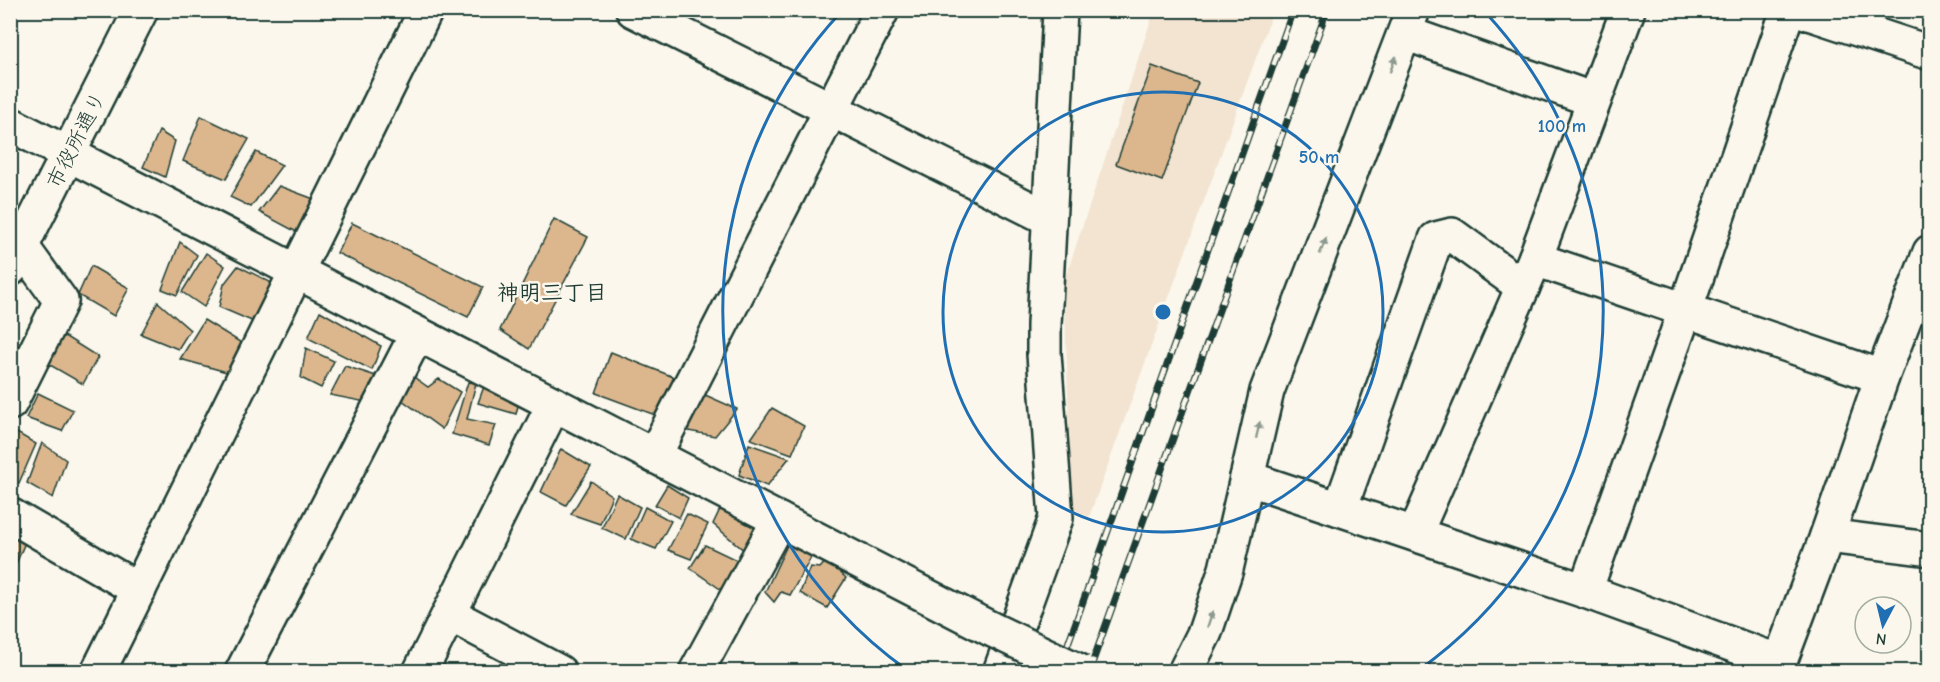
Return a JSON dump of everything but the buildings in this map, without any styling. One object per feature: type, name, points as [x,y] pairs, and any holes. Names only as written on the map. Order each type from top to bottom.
[{"type":"street","name":"市役所通り","points":[[14,255],[70,154],[141,10]]},
{"type":"street","points":[[98,672],[426,10]]},
{"type":"street","points":[[633,10],[1048,219]]},
{"type":"street","points":[[654,456],[882,10]]},
{"type":"street","points":[[1000,672],[1056,518],[1044,354],[1048,219],[1060,10]]},
{"type":"street","points":[[1415,534],[1529,273],[1628,10]]},
{"type":"street","points":[[1585,591],[1685,311],[1788,10]]},
{"type":"street","points":[[1800,10],[1929,53]]},
{"type":"street","points":[[1185,672],[1205,632],[1226,569],[1267,391],[1409,22],[1594,100]]},
{"type":"street","points":[[10,124],[991,629],[1081,672]]},
{"type":"street","points":[[1340,509],[1436,239],[1452,235],[1529,273],[1685,311],[1882,377]]},
{"type":"street","points":[[1247,478],[1585,591],[1778,667],[1929,252]]},
{"type":"street","points":[[10,403],[61,301],[14,255]]},
{"type":"street","points":[[242,672],[417,334]]},
{"type":"street","points":[[420,672],[554,404]]},
{"type":"street","points":[[10,515],[139,590]]},
{"type":"street","points":[[696,672],[779,520]]},
{"type":"street","points":[[1827,536],[1929,549]]},
{"type":"street","points":[[449,614],[559,672]]},
{"type":"shaded area","points":[[1154,11],[1273,11],[1089,517],[1072,510],[1064,282]]},
{"type":"railway","points":[[1058,672],[1293,10]]},
{"type":"railway","points":[[1089,672],[1327,10]]},
{"type":"district","name":"神明三丁目","points":[[552,293]]}]
